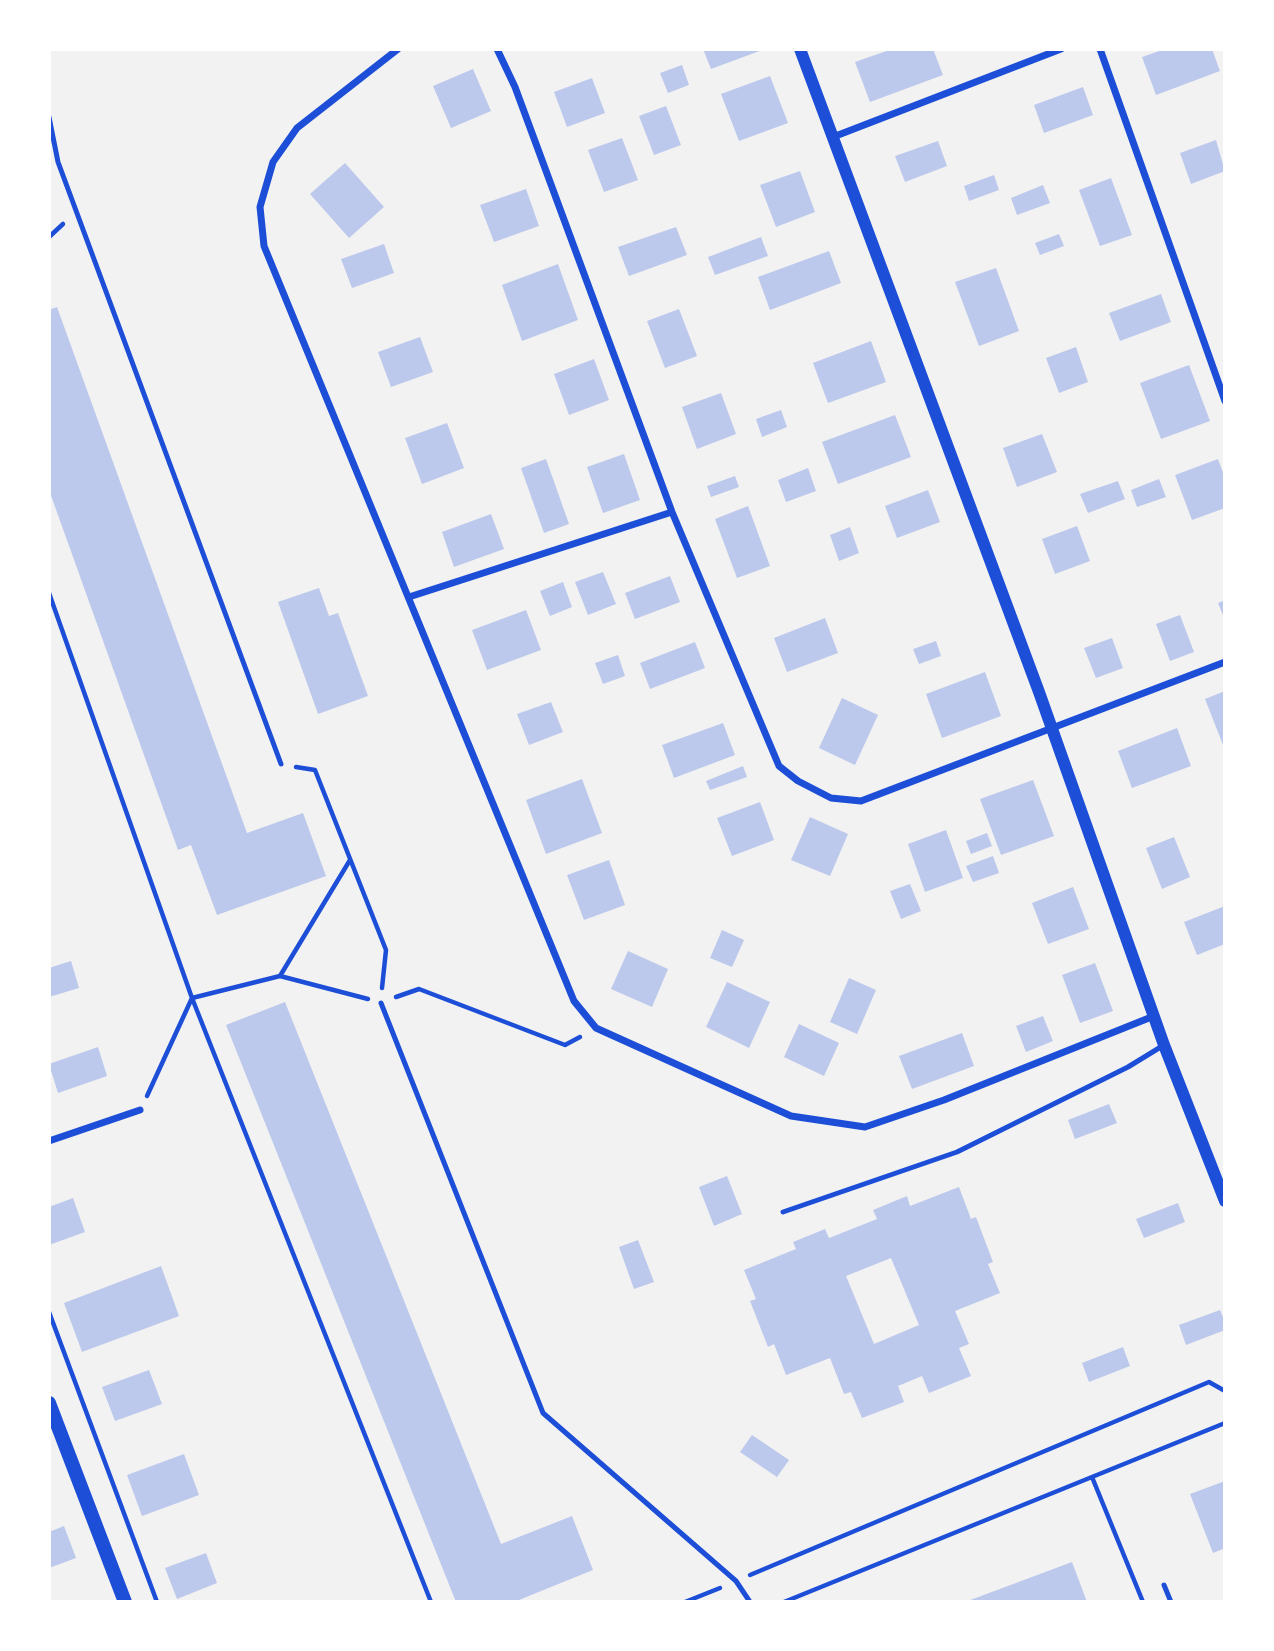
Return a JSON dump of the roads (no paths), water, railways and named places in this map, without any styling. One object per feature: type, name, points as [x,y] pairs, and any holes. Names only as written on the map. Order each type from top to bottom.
[{"type":"main road","points":[[49,1403],[125,1602]]},
{"type":"street","points":[[398,49],[297,128],[273,162],[260,207],[264,246],[554,958],[574,1001],[596,1028],[791,1116],[865,1127],[944,1100],[1154,1016]]},
{"type":"street","points":[[496,49],[515,87],[672,512],[779,766],[798,781],[831,799],[861,801],[1225,662]]},
{"type":"street","points":[[800,49],[1052,730],[1164,1045],[1225,1200]]},
{"type":"street","points":[[833,137],[1061,49]]},
{"type":"street","points":[[1100,49],[1225,401]]},
{"type":"street","points":[[409,597],[672,512]]},
{"type":"street","points":[[49,1141],[140,1110]]},
{"type":"lane","points":[[49,117],[58,162],[281,764]]},
{"type":"lane","points":[[381,1003],[543,1413],[736,1581],[750,1602]]},
{"type":"lane","points":[[783,1212],[957,1152],[1128,1067],[1164,1045]]},
{"type":"lane","points":[[1164,1585],[1171,1602]]}]
